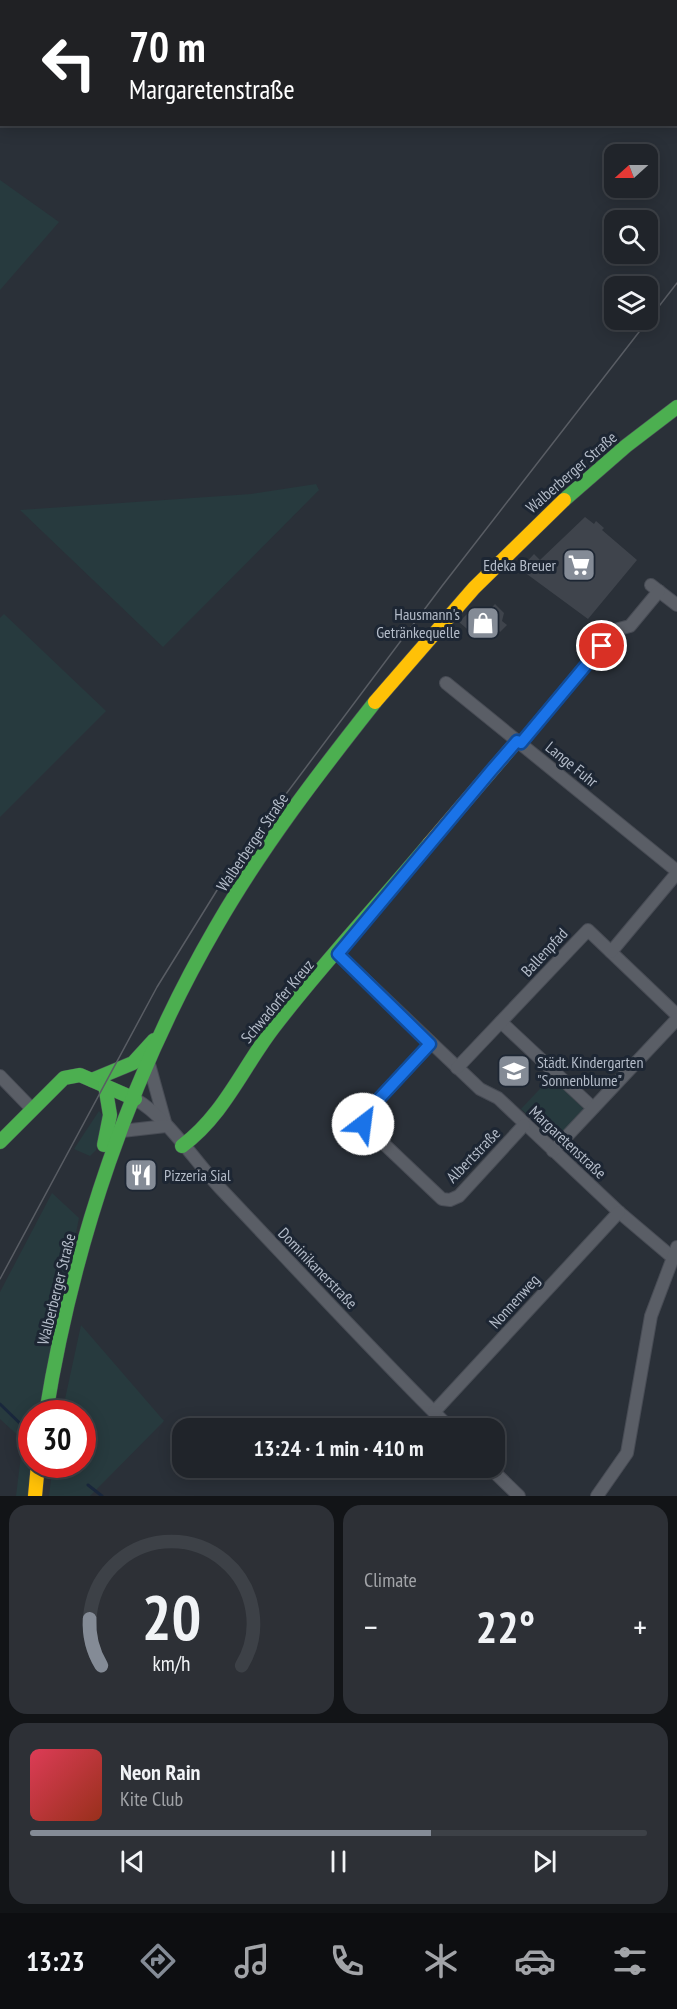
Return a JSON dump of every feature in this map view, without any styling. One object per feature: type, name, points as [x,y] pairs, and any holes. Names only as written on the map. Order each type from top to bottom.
[{"type":"main road","name":"Walberberger Straße","points":[[48,1400],[51,1373],[68,1302],[94,1208],[122,1131],[162,1031],[215,928],[254,865],[326,763],[455,604],[515,543],[620,450],[671,418],[677,407]]},
{"type":"main road","name":"Schwadorfer Kreuz","points":[[182,1146],[201,1133],[220,1113],[249,1061],[276,1024],[519,742]]},
{"type":"main road","points":[[92,1080],[133,1063],[162,1031]]},
{"type":"main road","points":[[0,1142],[64,1078],[80,1076],[135,1099]]},
{"type":"main road","points":[[94,1208],[90,1186],[112,1126],[112,1108],[105,1085]]},
{"type":"main road","points":[[34,1496],[36,1478]]},
{"type":"street","points":[[519,742],[615,630],[630,626],[655,588],[677,604]]},
{"type":"street","name":"Lange Fuhr","points":[[446,683],[677,872]]},
{"type":"street","points":[[553,1151],[677,1017],[611,952],[677,872]]},
{"type":"street","name":"Ballenpfad","points":[[457,1068],[588,930],[611,952]]},
{"type":"street","name":"Margaretenstraße","points":[[338,954],[430,1044],[480,1089],[498,1098],[524,1125],[619,1212],[674,1252]]},
{"type":"street","points":[[501,1022],[593,1108]]},
{"type":"street","name":"Albertstraße","points":[[430,1044],[364,1115],[363,1124],[442,1199],[450,1200],[459,1196],[524,1125]]},
{"type":"street","name":"Dominikanerstraße","points":[[149,1064],[166,1126]]},
{"type":"street","points":[[0,1076],[32,1109]]},
{"type":"street","name":"Dominikanerstraße","points":[[135,1099],[146,1105],[265,1236],[440,1418]]},
{"type":"street","points":[[122,1131],[166,1126]]},
{"type":"street","name":"Nonnenweg","points":[[434,1412],[619,1212]]},
{"type":"street","points":[[597,1496],[627,1453],[651,1316],[674,1252]]},
{"type":"street","points":[[500,1478],[519,1496]]},
{"type":"green space","points":[[0,180],[59,222],[0,290]]},
{"type":"green space","points":[[316,484],[319,490],[163,647],[20,510],[251,494]]},
{"type":"green space","points":[[4,614],[106,711],[0,817],[0,618]]},
{"type":"green space","points":[[553,1075],[584,1104],[585,1109],[560,1136],[553,1138],[521,1109]]},
{"type":"green space","points":[[99,1111],[106,1119],[96,1150],[90,1156],[74,1149]]},
{"type":"green space","points":[[52,1193],[79,1218],[43,1400],[18,1400],[18,1435],[0,1419],[0,1292]]},
{"type":"green space","points":[[81,1325],[164,1421],[90,1496],[49,1496],[51,1478],[96,1478],[96,1400],[65,1400]]},
{"type":"green space","points":[[18,1478],[30,1478],[29,1496],[16,1496]]},
{"type":"building","name":"Edeka Breuer","points":[[585,517],[594,524],[596,521],[604,528],[602,530],[637,560],[588,619],[520,569],[534,554],[540,560]]},
{"type":"building","name":"Hausmann's Getränkequelle","points":[[495,604],[504,613],[502,621],[507,625],[500,632],[492,625],[484,635],[475,628],[473,634],[459,622],[470,611],[480,620]]},
{"type":"waterway","points":[[0,1404],[18,1421]]},
{"type":"waterway","points":[[88,1485],[102,1496]]},
{"type":"tram line","points":[[0,1279],[157,987],[232,866],[442,586],[677,283]]},
{"type":"traffic: fast","points":[[564,500],[626,446],[677,407]]},
{"type":"traffic: fast","points":[[48,1400],[72,1287],[89,1224],[109,1162],[157,1042],[185,983],[252,868],[312,784],[375,702]]},
{"type":"traffic: fast","points":[[182,1146],[210,1120],[292,1004],[429,844]]},
{"type":"traffic: fast","points":[[92,1080],[133,1063],[154,1040]]},
{"type":"traffic: fast","points":[[0,1142],[64,1078],[80,1075],[135,1099]]},
{"type":"traffic: fast","points":[[104,1145],[110,1115],[105,1085]]},
{"type":"traffic: slow","points":[[375,702],[474,588],[564,500]]},
{"type":"traffic: slow","points":[[429,844],[517,741]]},
{"type":"traffic: slow","points":[[35,1496],[37,1478]]},
{"type":"place","name":"Edeka Breuer","points":[[579,565]]},
{"type":"place","name":"Hausmann's Getränkequelle","points":[[483,623]]},
{"type":"place","name":"Städt. Kindergarten \"Sonnenblume\"","points":[[514,1071]]},
{"type":"place","name":"Pizzeria Sial","points":[[141,1175]]},
{"type":"route","points":[[363,1124],[364,1115],[430,1044],[338,954],[491,771],[517,741],[521,743],[602,646]]}]
